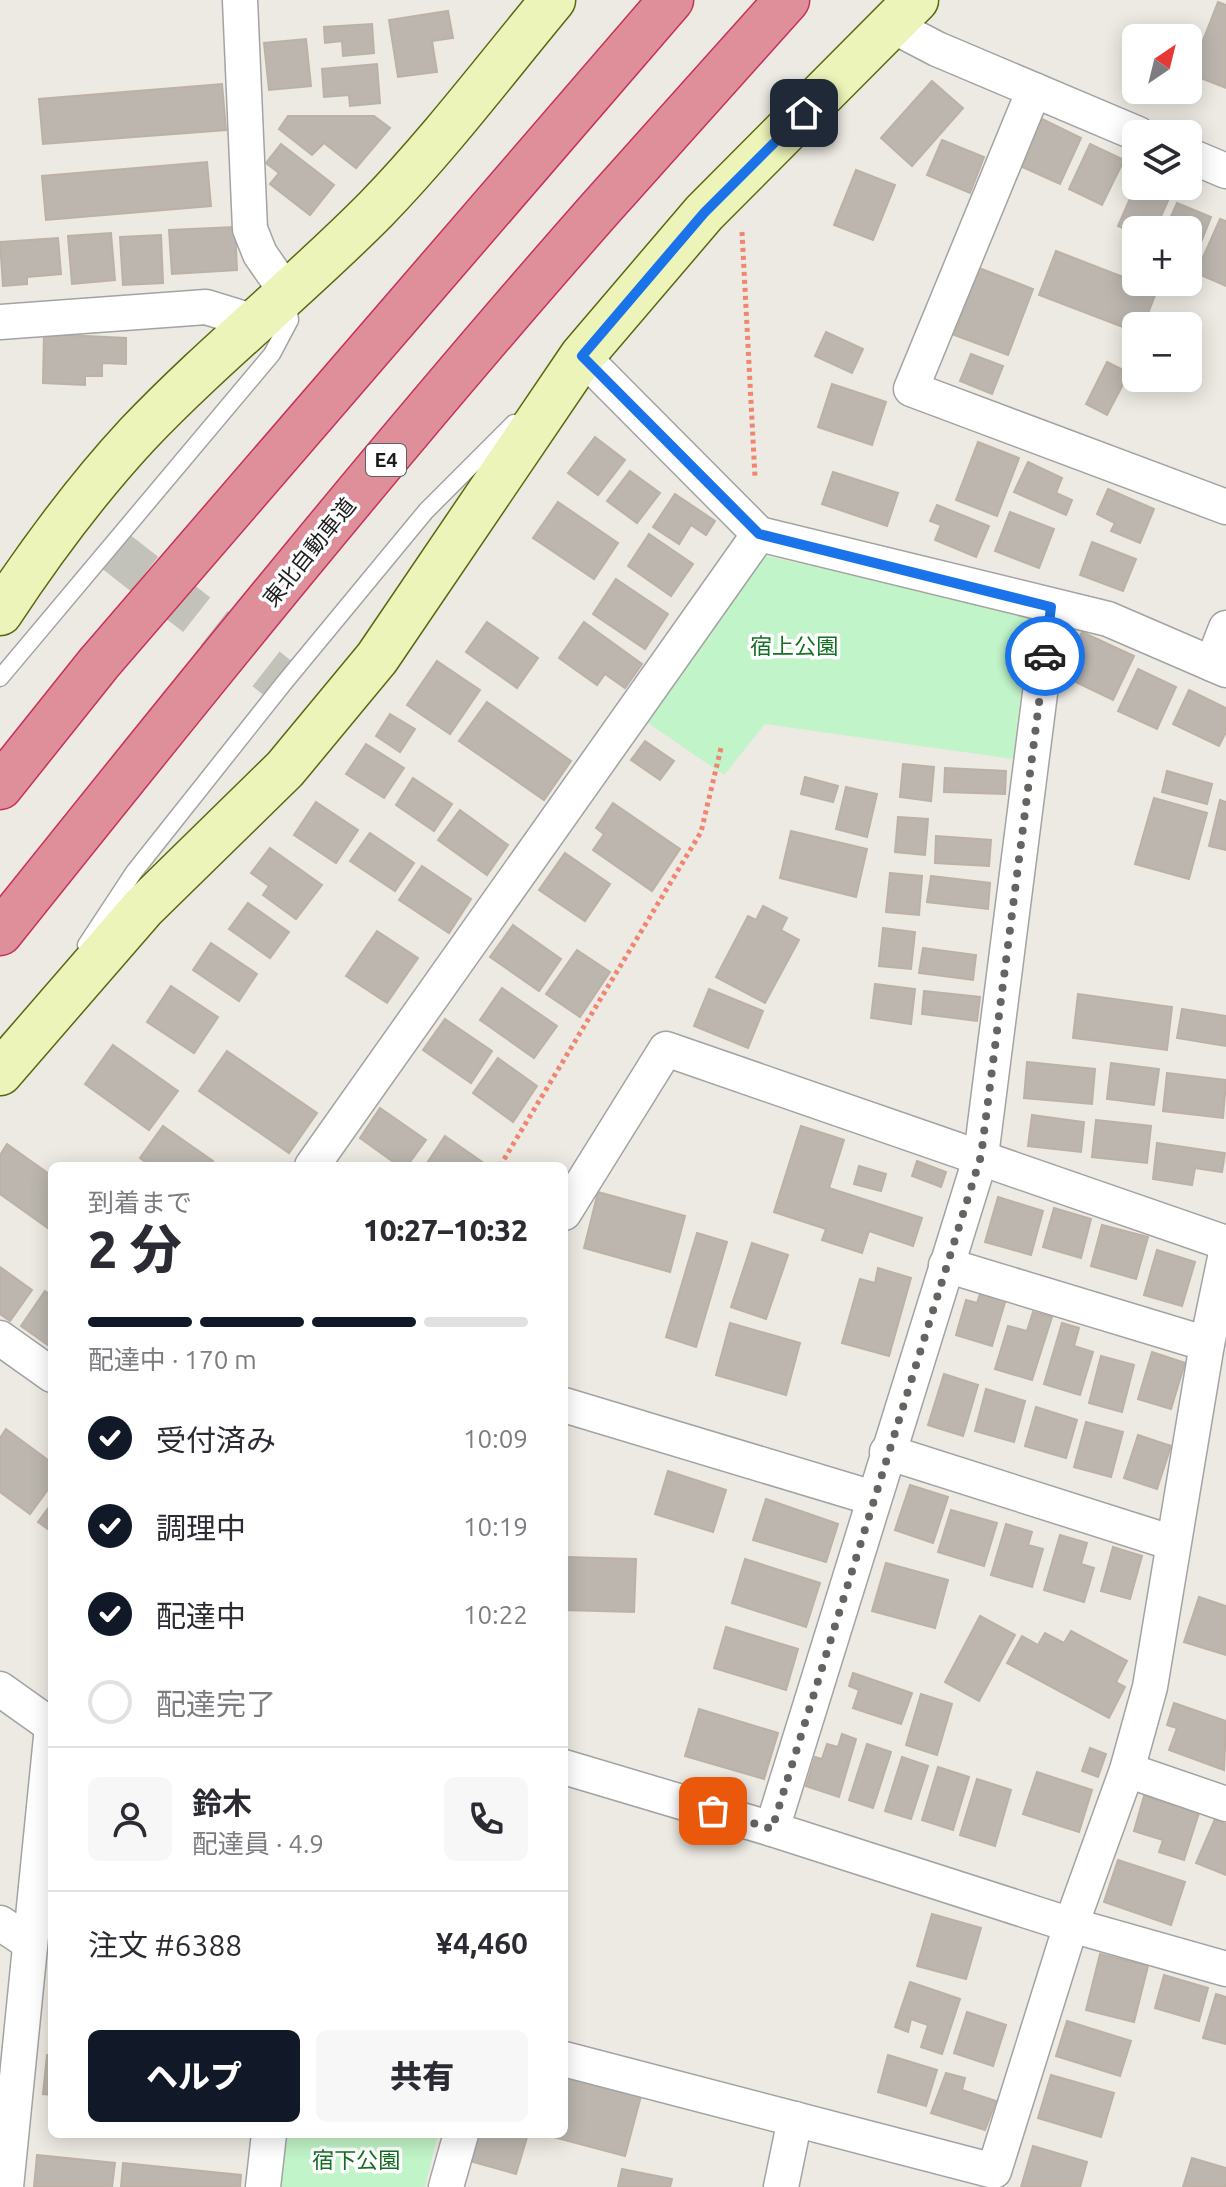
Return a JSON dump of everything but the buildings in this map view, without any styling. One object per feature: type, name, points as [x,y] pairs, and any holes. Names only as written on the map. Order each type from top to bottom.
[{"type":"highway","points":[[0,787],[99,663],[671,0]]},
{"type":"highway","name":"東北自動車道","points":[[0,933],[373,475],[597,212],[787,0]]},
{"type":"street","points":[[240,0],[250,229],[260,254],[287,293]]},
{"type":"street","points":[[0,613],[84,498],[137,435],[377,208],[553,0]]},
{"type":"street","points":[[4,1068],[143,908],[285,769],[377,658],[582,356],[704,213],[904,12],[937,49],[1122,127]]},
{"type":"street","points":[[1034,90],[911,389],[1226,507]]},
{"type":"street","points":[[1202,161],[1226,171]]},
{"type":"street","points":[[0,322],[206,307],[255,322]]},
{"type":"street","points":[[582,356],[759,534],[1108,619],[1219,667],[1226,628]]},
{"type":"street","points":[[315,1162],[759,534]]},
{"type":"street","points":[[772,1829],[981,1156],[1051,607]]},
{"type":"street","points":[[568,1207],[666,1049],[1226,1243]]},
{"type":"street","points":[[568,2060],[994,2171],[1071,1925],[1127,1770],[1150,1687],[1207,1344],[1226,1253]]},
{"type":"street","points":[[946,1265],[1207,1344]]},
{"type":"street","points":[[0,1338],[48,1372]]},
{"type":"street","points":[[568,1406],[873,1498]]},
{"type":"street","points":[[887,1452],[1173,1543]]},
{"type":"street","points":[[0,1689],[48,1723]]},
{"type":"street","points":[[6,2187],[48,1765]]},
{"type":"street","points":[[568,1768],[772,1829],[1071,1925],[1226,1969]]},
{"type":"street","points":[[1127,1770],[1226,1804]]},
{"type":"street","points":[[0,1923],[30,1943]]},
{"type":"street","points":[[781,2187],[795,2119]]},
{"type":"street","points":[[263,2187],[269,2138]]},
{"type":"street","points":[[446,2187],[460,2138]]},
{"type":"lane","points":[[0,678],[272,354],[290,320],[287,293]]},
{"type":"path","points":[[739,179],[759,534]]},
{"type":"path","points":[[502,1162],[701,832],[721,748]]},
{"type":"green space","name":"宿上公園","points":[[758,554],[1030,614],[1013,759],[765,724],[724,775],[642,719]]},
{"type":"green space","name":"宿下公園","points":[[283,2138],[437,2138],[425,2187],[278,2187]]},
{"type":"tunnel","points":[[110,547],[284,683]]},
{"type":"way so far","points":[[713,1811],[772,1829],[981,1156],[1045,656]]},
{"type":"route","points":[[804,113],[704,213],[582,356],[759,534],[1051,607],[1045,656]]}]
